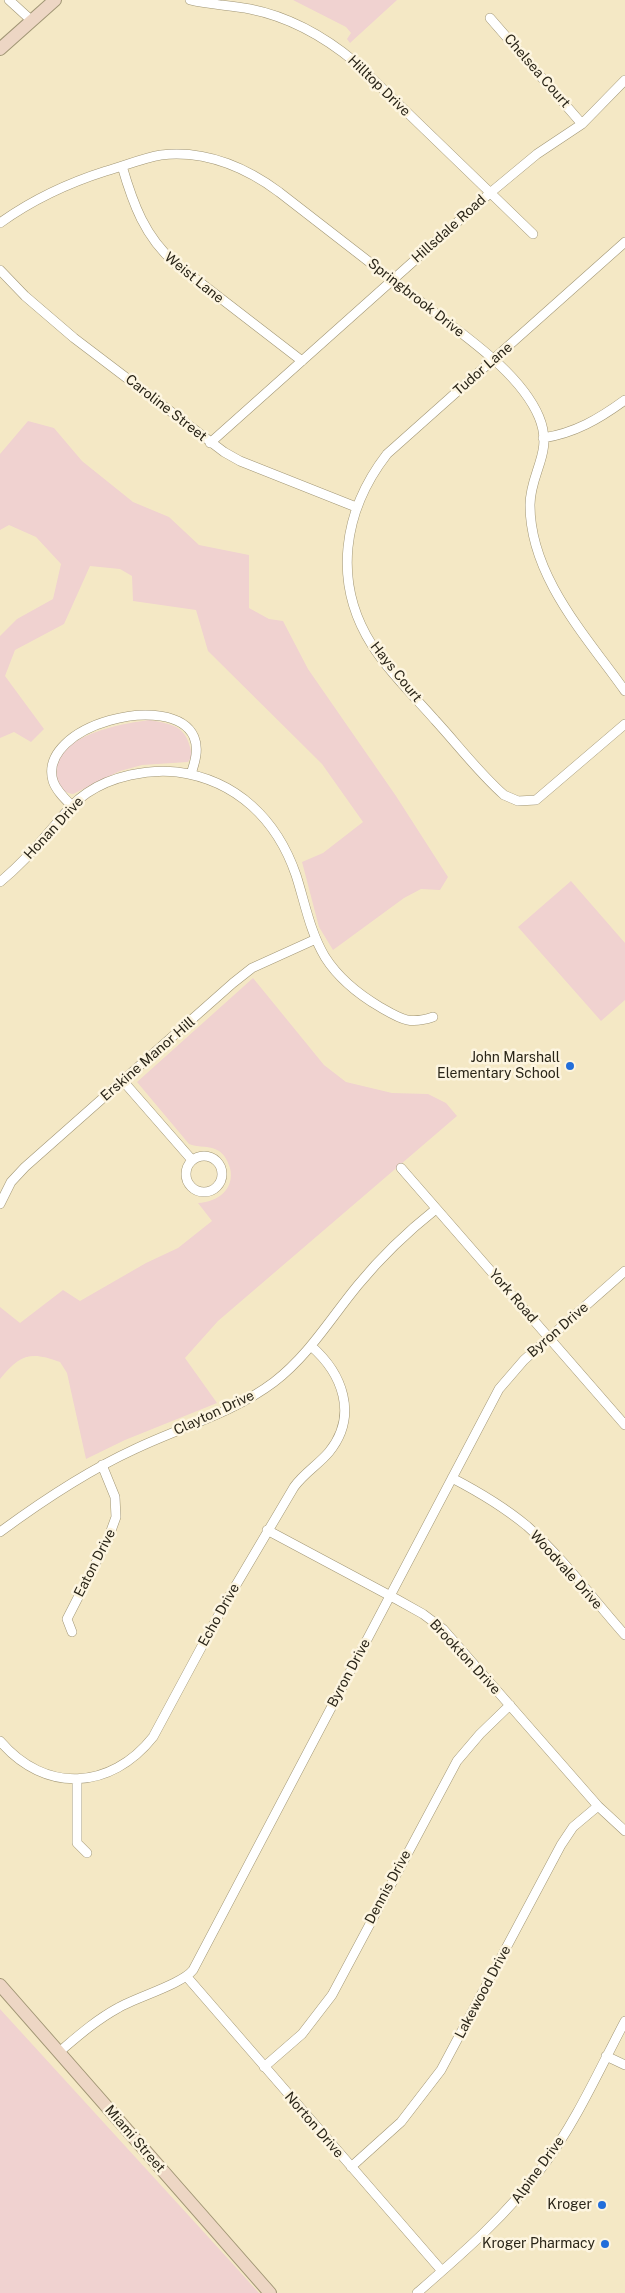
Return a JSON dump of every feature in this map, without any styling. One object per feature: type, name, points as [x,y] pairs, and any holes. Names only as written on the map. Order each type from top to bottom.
[{"type":"street","points":[[9,0],[32,20]]},
{"type":"street","points":[[0,49],[55,0]]},
{"type":"street","name":"Hilltop Drive","points":[[190,0],[266,13],[298,24],[328,42],[355,62],[533,234]]},
{"type":"street","name":"Chelsea Court","points":[[490,18],[582,124]]},
{"type":"street","name":"Hillsdale Road","points":[[210,443],[490,193],[538,154],[582,124],[625,80]]},
{"type":"street","name":"Springbrook Drive","points":[[0,224],[53,191],[122,166],[170,155],[199,156],[231,164],[261,179],[494,360],[535,408],[544,438],[542,458],[534,480],[530,502],[532,530],[537,549],[559,595],[625,691]]},
{"type":"street","name":"Weist Lane","points":[[122,166],[138,215],[153,241],[166,256],[302,361]]},
{"type":"street","name":"Tudor Lane","points":[[356,507],[366,485],[387,454],[625,242]]},
{"type":"street","name":"Caroline Street","points":[[0,270],[48,316],[210,443],[240,461],[356,507]]},
{"type":"street","points":[[544,438],[571,432],[586,426],[625,400]]},
{"type":"street","name":"Hays Court","points":[[356,507],[348,540],[348,564],[351,595],[366,634],[379,655],[504,795],[518,801],[536,800],[625,724]]},
{"type":"street","points":[[71,805],[57,789],[53,781],[54,760],[58,752],[69,740],[108,721],[125,717],[152,716],[174,719],[183,724],[194,737],[197,749],[191,774]]},
{"type":"street","name":"Honan Drive","points":[[0,882],[18,866],[71,805],[95,788],[125,776],[159,771],[191,774],[222,785],[247,800],[268,821],[288,855],[316,939],[327,960],[344,981],[358,994],[407,1021],[418,1022],[433,1017]]},
{"type":"street","name":"Erskine Manor Hill","points":[[0,1204],[11,1182],[25,1167],[252,968],[316,939]]},
{"type":"street","points":[[123,1081],[192,1160]]},
{"type":"street","points":[[205,1156],[216,1161],[220,1167],[221,1178],[215,1188],[203,1192],[192,1188],[186,1176],[186,1169],[192,1160],[205,1156]]},
{"type":"street","name":"York Road","points":[[401,1168],[625,1425]]},
{"type":"street","name":"Clayton Drive","points":[[0,1532],[67,1486],[102,1465],[177,1429],[240,1403],[286,1372],[311,1346],[382,1257],[410,1230],[436,1209]]},
{"type":"street","name":"Byron Drive","points":[[187,1977],[499,1389],[512,1372],[549,1337],[625,1271]]},
{"type":"street","name":"Echo Drive","points":[[0,1740],[15,1756],[33,1768],[56,1777],[77,1780],[102,1775],[124,1765],[142,1751],[153,1738],[214,1622],[267,1530],[301,1476],[330,1451],[335,1443],[343,1422],[343,1395],[338,1378],[331,1366],[311,1346]]},
{"type":"street","name":"Eaton Drive","points":[[72,1632],[67,1619],[108,1539],[116,1517],[115,1497],[102,1465]]},
{"type":"street","name":"Woodvale Drive","points":[[452,1478],[484,1495],[526,1526],[546,1545],[625,1635]]},
{"type":"street","name":"Brookton Drive","points":[[267,1530],[390,1595],[423,1614],[443,1630],[598,1806],[625,1831]]},
{"type":"street","name":"Dennis Drive","points":[[264,2067],[302,2034],[322,2009],[338,1983],[457,1761],[480,1734],[510,1705]]},
{"type":"street","points":[[77,1780],[77,1843],[87,1853]]},
{"type":"street","name":"Lakewood Drive","points":[[351,2167],[401,2122],[441,2070],[561,1845],[573,1827],[598,1806]]},
{"type":"street","points":[[59,2052],[93,2023],[118,2008],[143,1995],[187,1977]]},
{"type":"street","name":"Norton Drive","points":[[187,1977],[442,2271]]},
{"type":"street","name":"Miami Street","points":[[0,1985],[270,2293]]},
{"type":"street","name":"Alpine Drive","points":[[417,2293],[493,2226],[542,2168],[566,2132],[625,2021]]},
{"type":"street","points":[[606,2056],[625,2066]]},
{"type":"shaded area","points":[[293,0],[397,0],[350,43],[347,39],[351,33],[346,27]]},
{"type":"shaded area","points":[[28,421],[54,428],[82,461],[133,502],[169,517],[199,545],[249,555],[249,608],[269,619],[283,621],[308,669],[396,796],[448,877],[440,890],[421,889],[404,898],[333,950],[319,927],[302,862],[323,853],[363,822],[322,764],[208,651],[196,610],[133,601],[132,576],[120,569],[90,566],[64,624],[15,650],[5,676],[44,729],[31,742],[14,732],[0,738],[0,636],[17,619],[53,599],[61,564],[36,537],[9,525],[0,530],[0,454]]},
{"type":"shaded area","points":[[150,720],[174,726],[184,733],[192,756],[188,762],[142,765],[120,771],[73,794],[61,788],[57,780],[56,765],[62,753],[74,743],[105,729]]},
{"type":"shaded area","points":[[571,881],[625,943],[625,1000],[601,1021],[518,927]]},
{"type":"shaded area","points":[[253,978],[324,1065],[346,1082],[392,1093],[428,1094],[446,1103],[457,1116],[218,1321],[185,1358],[217,1403],[125,1440],[86,1459],[67,1373],[60,1362],[41,1356],[27,1357],[14,1364],[0,1379],[0,1307],[20,1323],[63,1290],[80,1301],[146,1263],[178,1248],[212,1221],[198,1203],[218,1197],[227,1188],[231,1175],[226,1159],[216,1149],[189,1144],[137,1082]]},
{"type":"shaded area","points":[[0,2009],[232,2263],[259,2293],[0,2293]]},
{"type":"place","name":"John Marshall Elementary School","points":[[570,1066]]},
{"type":"place","name":"Kroger","points":[[602,2205]]},
{"type":"place","name":"Kroger Pharmacy","points":[[605,2244]]}]
